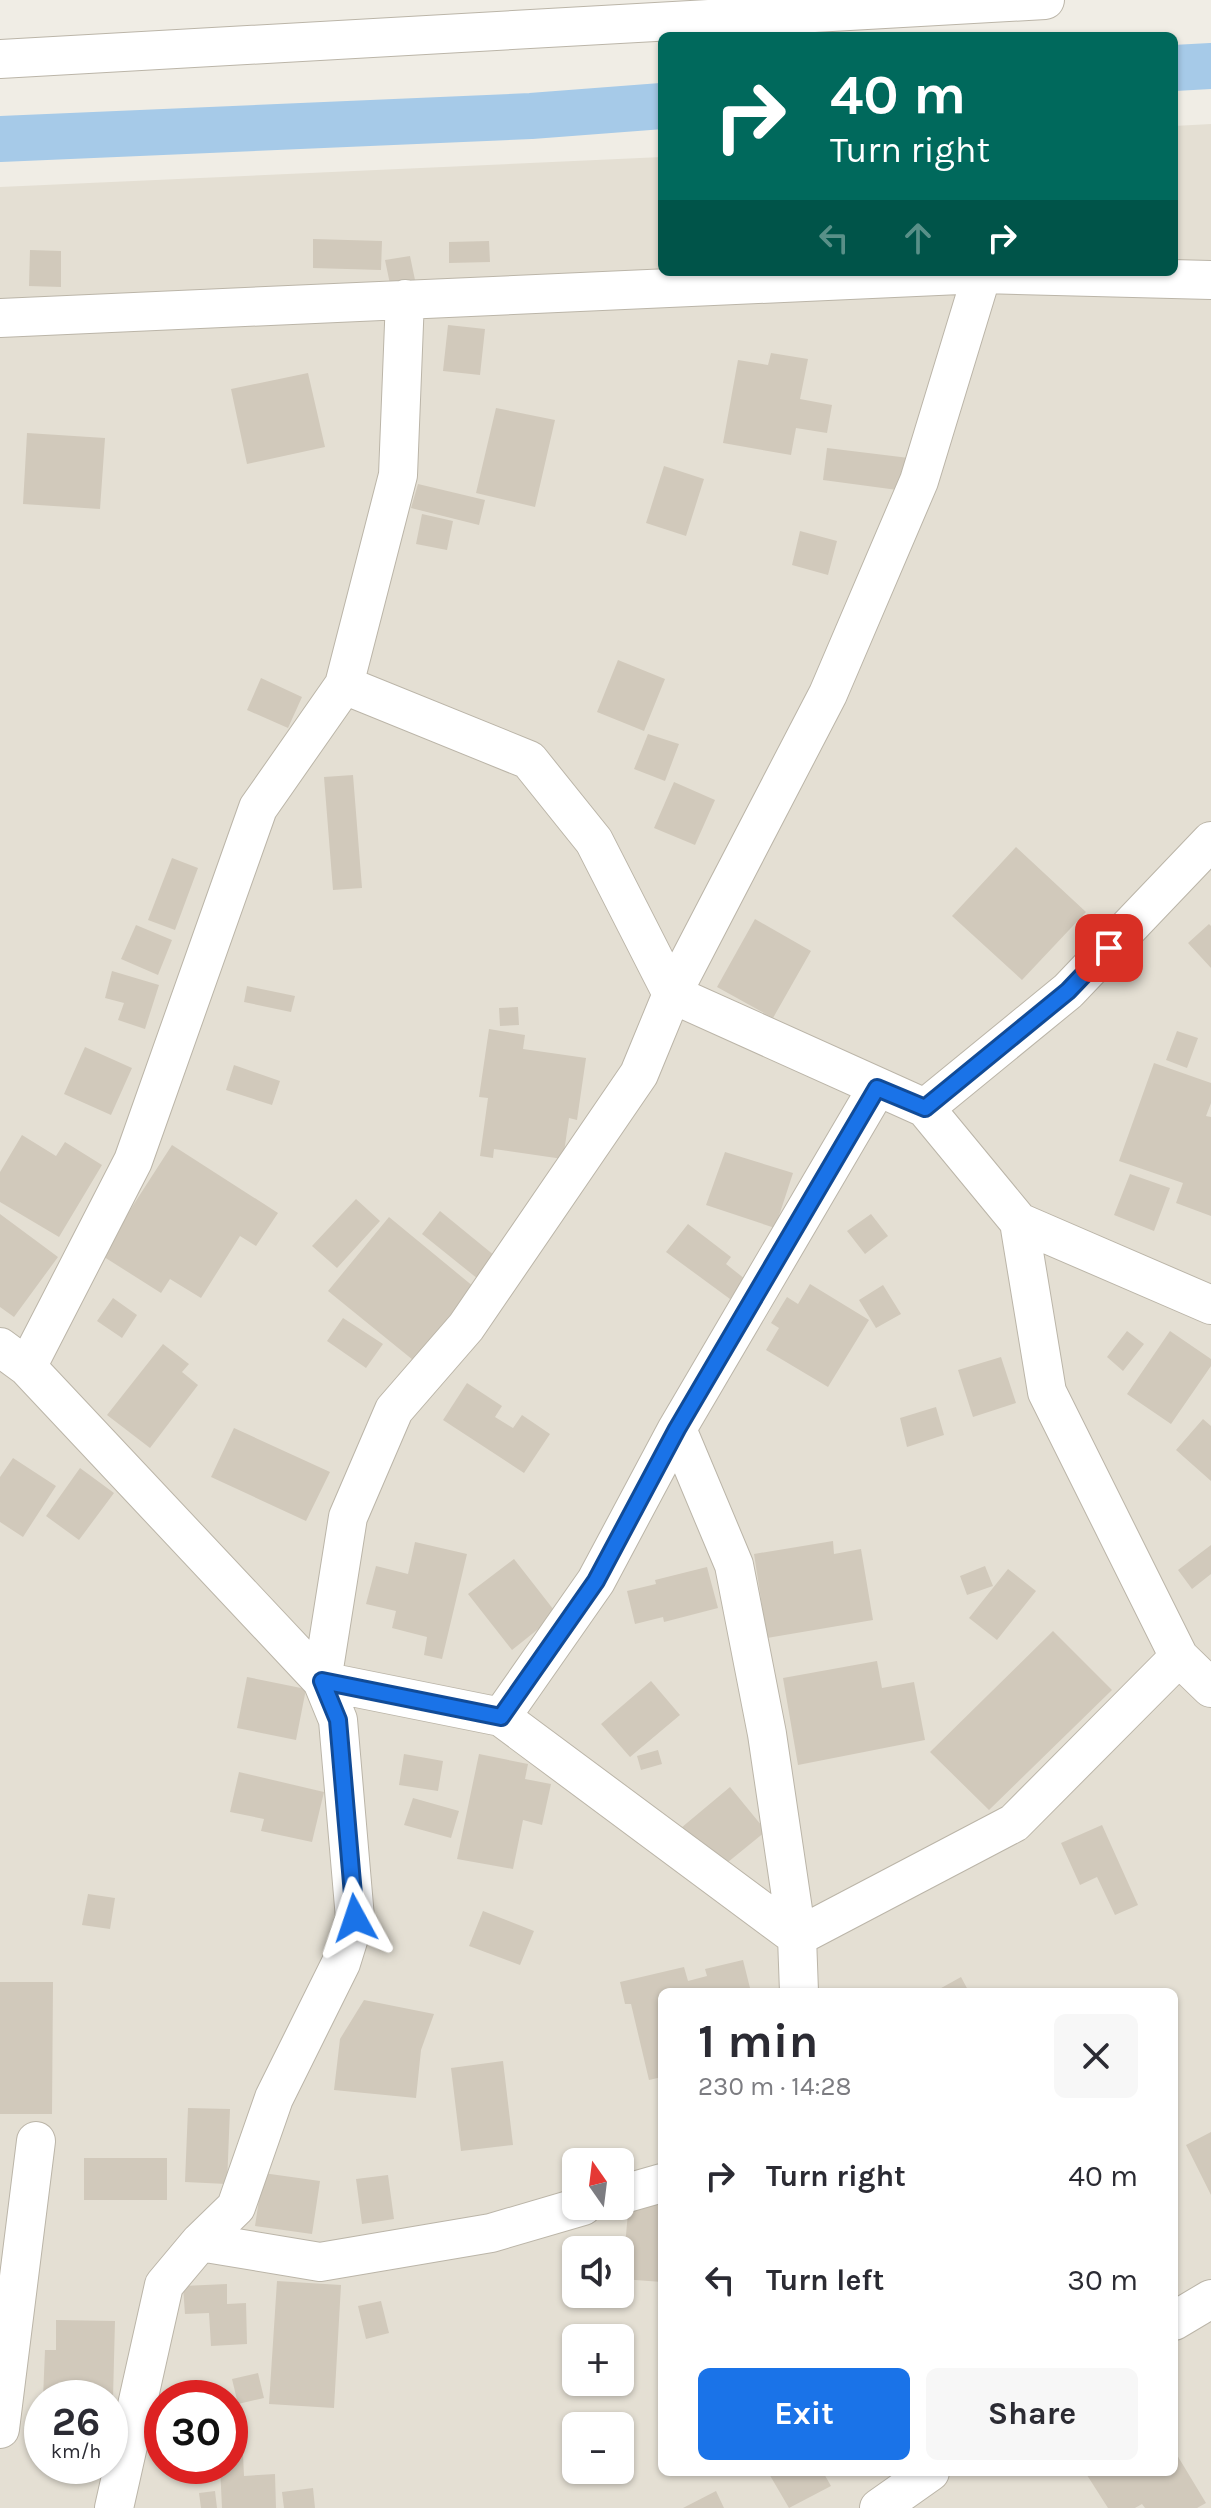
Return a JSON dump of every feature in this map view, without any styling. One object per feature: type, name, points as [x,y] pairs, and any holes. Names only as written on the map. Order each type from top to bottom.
[{"type":"street","points":[[0,59],[1045,0]]},
{"type":"street","points":[[0,318],[936,276]]},
{"type":"street","points":[[322,1681],[348,1517],[394,1410],[466,1327],[639,1074],[672,994],[834,680],[919,481],[981,276]]},
{"type":"street","points":[[1058,276],[1211,280]]},
{"type":"street","points":[[114,2508],[164,2285],[200,2242],[236,2207],[274,2098],[341,1963],[355,1918],[338,1720],[322,1681],[14,1357],[133,1161],[258,808],[344,685],[398,475],[405,299]]},
{"type":"street","points":[[344,685],[529,760],[594,841],[672,994],[925,1108],[1019,1222],[1211,1305]]},
{"type":"street","points":[[925,1108],[1068,991],[1211,841]]},
{"type":"street","points":[[501,1717],[596,1581],[677,1429],[877,1088]]},
{"type":"street","points":[[1019,1222],[1047,1392],[1179,1657],[1211,1688]]},
{"type":"street","points":[[677,1429],[734,1565],[767,1734],[797,1937],[799,1988]]},
{"type":"street","points":[[797,1937],[1014,1823],[1179,1657]]},
{"type":"street","points":[[322,1681],[501,1717],[797,1937]]},
{"type":"street","points":[[0,2429],[36,2141]]},
{"type":"street","points":[[634,2191],[658,2184]]},
{"type":"street","points":[[200,2242],[320,2262],[491,2233],[562,2212]]},
{"type":"street","points":[[1178,2319],[1211,2299]]},
{"type":"street","points":[[879,2508],[924,2476]]},
{"type":"shaded area","points":[[1211,124],[1211,2508],[0,2508],[0,187],[658,157],[658,276],[1178,276],[1178,126]]},
{"type":"building","points":[[313,239],[382,241],[381,270],[313,268]]},
{"type":"building","points":[[489,241],[490,262],[449,263],[449,242]]},
{"type":"building","points":[[30,250],[61,251],[61,287],[29,286]]},
{"type":"building","points":[[410,256],[415,280],[390,284],[385,260]]},
{"type":"building","points":[[448,325],[485,329],[480,375],[443,371]]},
{"type":"building","points":[[771,353],[808,359],[800,399],[832,405],[827,433],[796,428],[791,455],[723,443],[738,360],[768,365]]},
{"type":"building","points":[[308,373],[325,447],[247,464],[231,389]]},
{"type":"building","points":[[496,408],[555,420],[535,507],[476,493]]},
{"type":"building","points":[[27,433],[105,438],[100,509],[23,504]]},
{"type":"building","points":[[827,448],[909,458],[905,491],[823,480]]},
{"type":"building","points":[[664,466],[704,479],[686,536],[646,523]]},
{"type":"building","points":[[418,484],[485,500],[479,525],[411,508]]},
{"type":"building","points":[[422,514],[453,521],[447,550],[416,544]]},
{"type":"building","points":[[800,531],[837,541],[828,575],[792,565]]},
{"type":"building","points":[[618,660],[665,679],[644,731],[597,712]]},
{"type":"building","points":[[261,678],[302,697],[288,728],[247,710]]},
{"type":"building","points":[[648,734],[679,744],[665,781],[634,769]]},
{"type":"building","points":[[353,775],[362,888],[333,890],[324,777]]},
{"type":"building","points":[[674,782],[715,800],[695,845],[654,828]]},
{"type":"building","points":[[1016,847],[1086,912],[1022,980],[952,916]]},
{"type":"building","points":[[172,858],[198,868],[175,930],[148,920]]},
{"type":"building","points":[[755,919],[811,951],[773,1018],[717,987]]},
{"type":"building","points":[[1209,924],[1211,926],[1211,968],[1188,943]]},
{"type":"building","points":[[136,925],[172,940],[158,975],[121,959]]},
{"type":"building","points":[[112,971],[159,985],[145,1029],[118,1020],[124,1003],[105,998]]},
{"type":"building","points":[[247,986],[295,996],[291,1012],[244,1002]]},
{"type":"building","points":[[518,1007],[519,1025],[500,1026],[499,1008]]},
{"type":"building","points":[[489,1029],[525,1035],[523,1049],[586,1058],[577,1120],[569,1118],[563,1159],[494,1149],[493,1158],[480,1156],[488,1098],[479,1097]]},
{"type":"building","points":[[1177,1031],[1198,1038],[1187,1068],[1166,1060]]},
{"type":"building","points":[[85,1047],[132,1068],[111,1115],[64,1094]]},
{"type":"building","points":[[1154,1063],[1211,1083],[1211,1103],[1206,1116],[1211,1117],[1211,1216],[1176,1203],[1183,1183],[1119,1161]]},
{"type":"building","points":[[234,1065],[280,1081],[272,1105],[226,1090]]},
{"type":"building","points":[[22,1135],[56,1156],[65,1142],[102,1165],[59,1237],[0,1202],[0,1172]]},
{"type":"building","points":[[172,1145],[278,1213],[256,1246],[240,1236],[201,1298],[170,1279],[161,1293],[101,1255]]},
{"type":"building","points":[[725,1152],[793,1173],[775,1228],[706,1205]]},
{"type":"building","points":[[1130,1174],[1170,1188],[1154,1231],[1114,1215]]},
{"type":"building","points":[[356,1199],[380,1221],[337,1268],[312,1246]]},
{"type":"building","points":[[440,1211],[495,1256],[478,1279],[422,1234]]},
{"type":"building","points":[[0,1214],[58,1257],[14,1317],[0,1307]]},
{"type":"building","points":[[871,1214],[888,1236],[865,1254],[847,1231]]},
{"type":"building","points":[[389,1217],[474,1287],[413,1360],[328,1291]]},
{"type":"building","points":[[688,1224],[731,1257],[726,1264],[745,1279],[730,1299],[666,1252]]},
{"type":"building","points":[[810,1284],[869,1320],[828,1387],[766,1350],[779,1328],[771,1323],[787,1297],[798,1304]]},
{"type":"building","points":[[883,1285],[901,1314],[876,1328],[859,1300]]},
{"type":"building","points":[[113,1298],[137,1315],[122,1338],[97,1321]]},
{"type":"building","points":[[343,1318],[383,1344],[366,1368],[327,1341]]},
{"type":"building","points":[[1127,1331],[1144,1344],[1123,1371],[1107,1357]]},
{"type":"building","points":[[1170,1331],[1211,1359],[1211,1366],[1171,1424],[1127,1394]]},
{"type":"building","points":[[163,1344],[189,1364],[182,1372],[198,1385],[150,1448],[107,1415]]},
{"type":"building","points":[[1001,1357],[1016,1403],[973,1417],[958,1370]]},
{"type":"building","points":[[467,1383],[502,1406],[495,1417],[513,1428],[522,1415],[550,1434],[524,1473],[443,1420]]},
{"type":"building","points":[[936,1407],[944,1435],[907,1447],[900,1418]]},
{"type":"building","points":[[1203,1419],[1211,1426],[1211,1481],[1176,1450]]},
{"type":"building","points":[[234,1428],[330,1472],[306,1521],[211,1477]]},
{"type":"building","points":[[13,1458],[56,1486],[23,1537],[0,1522],[0,1477]]},
{"type":"building","points":[[80,1468],[114,1493],[79,1540],[46,1516]]},
{"type":"building","points":[[833,1541],[834,1554],[861,1549],[873,1620],[767,1638],[754,1554]]},
{"type":"building","points":[[415,1542],[467,1554],[442,1659],[424,1655],[427,1637],[392,1628],[396,1611],[366,1604],[376,1566],[408,1574]]},
{"type":"building","points":[[1211,1545],[1211,1574],[1192,1589],[1178,1570]]},
{"type":"building","points":[[514,1559],[557,1614],[512,1650],[468,1594]]},
{"type":"building","points":[[985,1566],[993,1586],[967,1595],[960,1576]]},
{"type":"building","points":[[707,1567],[718,1608],[664,1622],[663,1617],[635,1624],[627,1591],[656,1584],[655,1580]]},
{"type":"building","points":[[1008,1569],[1036,1591],[997,1640],[969,1618]]},
{"type":"building","points":[[1053,1631],[1112,1690],[989,1810],[930,1752]]},
{"type":"building","points":[[877,1661],[882,1688],[914,1682],[925,1740],[798,1765],[783,1678]]},
{"type":"building","points":[[247,1677],[306,1689],[296,1740],[237,1728]]},
{"type":"building","points":[[651,1681],[680,1715],[630,1757],[601,1724]]},
{"type":"building","points":[[658,1750],[662,1764],[641,1770],[637,1756]]},
{"type":"building","points":[[404,1754],[443,1761],[438,1791],[399,1785]]},
{"type":"building","points":[[479,1754],[528,1764],[525,1779],[551,1784],[542,1825],[523,1820],[513,1869],[457,1859]]},
{"type":"building","points":[[239,1772],[324,1792],[312,1842],[261,1831],[264,1819],[230,1812]]},
{"type":"building","points":[[730,1787],[766,1831],[717,1871],[681,1828]]},
{"type":"building","points":[[413,1798],[459,1811],[451,1838],[404,1825]]},
{"type":"building","points":[[1102,1825],[1138,1905],[1115,1915],[1097,1877],[1080,1885],[1061,1843]]},
{"type":"building","points":[[88,1894],[115,1898],[110,1929],[82,1925]]},
{"type":"building","points":[[483,1911],[534,1931],[520,1965],[469,1946]]},
{"type":"building","points":[[743,1960],[750,1988],[658,1988],[658,2078],[649,2080],[631,2004],[625,2004],[620,1982],[684,1967],[688,1981],[707,1976],[705,1969]]},
{"type":"building","points":[[961,1977],[967,1988],[941,1988]]},
{"type":"building","points":[[0,1982],[53,1982],[52,2114],[0,2114]]},
{"type":"building","points":[[364,2000],[434,2014],[421,2050],[416,2098],[334,2090],[340,2039]]},
{"type":"building","points":[[503,2061],[513,2145],[461,2151],[451,2068]]},
{"type":"building","points":[[188,2108],[230,2109],[227,2184],[185,2182]]},
{"type":"building","points":[[1211,2132],[1211,2195],[1186,2145]]},
{"type":"building","points":[[84,2158],[167,2158],[167,2200],[84,2200]]},
{"type":"building","points":[[263,2173],[320,2181],[312,2234],[255,2226]]},
{"type":"building","points":[[388,2175],[394,2219],[362,2224],[356,2179]]},
{"type":"building","points":[[634,2202],[658,2204],[658,2282],[634,2280],[634,2236],[626,2236],[627,2220],[634,2220]]},
{"type":"building","points":[[277,2281],[341,2285],[334,2408],[269,2404]]},
{"type":"building","points":[[227,2284],[227,2304],[246,2303],[247,2344],[211,2346],[209,2313],[185,2314],[183,2286]]},
{"type":"building","points":[[381,2301],[389,2333],[366,2339],[358,2306]]},
{"type":"building","points":[[56,2320],[115,2321],[113,2380],[44,2380],[45,2350],[56,2350]]},
{"type":"building","points":[[258,2373],[264,2398],[248,2402],[248,2380],[232,2379]]},
{"type":"building","points":[[1178,2457],[1206,2503],[1197,2508],[1145,2508],[1142,2504],[1135,2508],[1108,2508],[1088,2476],[1178,2476]]},
{"type":"building","points":[[275,2474],[276,2508],[222,2508],[221,2484],[248,2484],[248,2476]]},
{"type":"building","points":[[770,2476],[825,2476],[831,2486],[789,2508]]},
{"type":"building","points":[[313,2488],[315,2508],[284,2508],[282,2492]]},
{"type":"building","points":[[215,2491],[217,2508],[201,2508],[199,2493]]},
{"type":"building","points":[[716,2491],[724,2508],[683,2508]]},
{"type":"waterway","points":[[1178,68],[1211,66]]},
{"type":"waterway","points":[[0,139],[531,116],[658,106]]},
{"type":"route","points":[[355,1918],[338,1720],[322,1681],[501,1717],[596,1581],[677,1429],[877,1088],[925,1108],[1068,991],[1109,948]]}]
